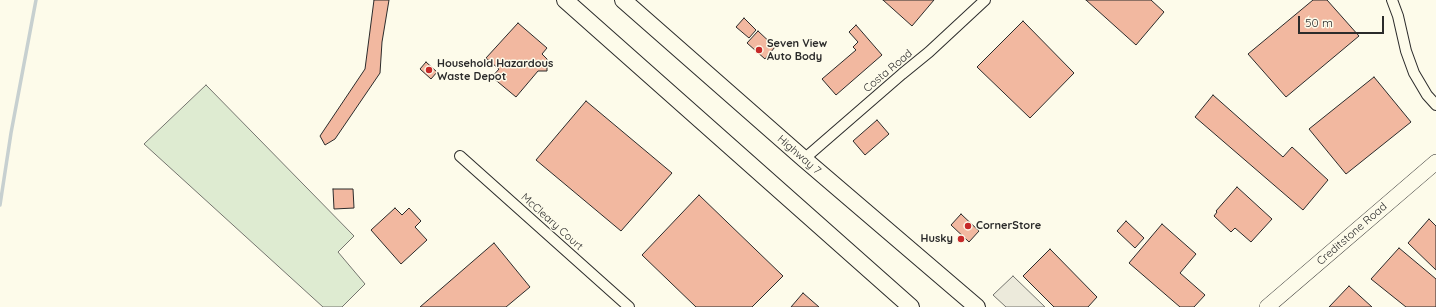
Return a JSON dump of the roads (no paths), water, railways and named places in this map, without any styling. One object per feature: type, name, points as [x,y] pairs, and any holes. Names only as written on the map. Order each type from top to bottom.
[{"type":"main road","points":[[565,0],[911,307]]},
{"type":"main road","name":"Highway 7","points":[[623,0],[804,159],[977,307]]},
{"type":"street","name":"Costa Road","points":[[804,159],[929,52],[986,0]]},
{"type":"street","points":[[1392,0],[1398,16],[1406,51],[1414,73],[1427,95],[1436,105]]},
{"type":"street","name":"McCleary Court","points":[[460,156],[629,307]]},
{"type":"street","name":"Creditstone Road","points":[[1267,307],[1436,162]]},
{"type":"waterway","points":[[0,205],[11,133],[36,0]]},
{"type":"place","name":"Seven View Auto Body","points":[[759,50]]},
{"type":"place","name":"Household Hazardous Waste Depot","points":[[429,70]]},
{"type":"place","name":"CornerStore","points":[[968,226]]},
{"type":"place","name":"Husky","points":[[961,239]]}]
